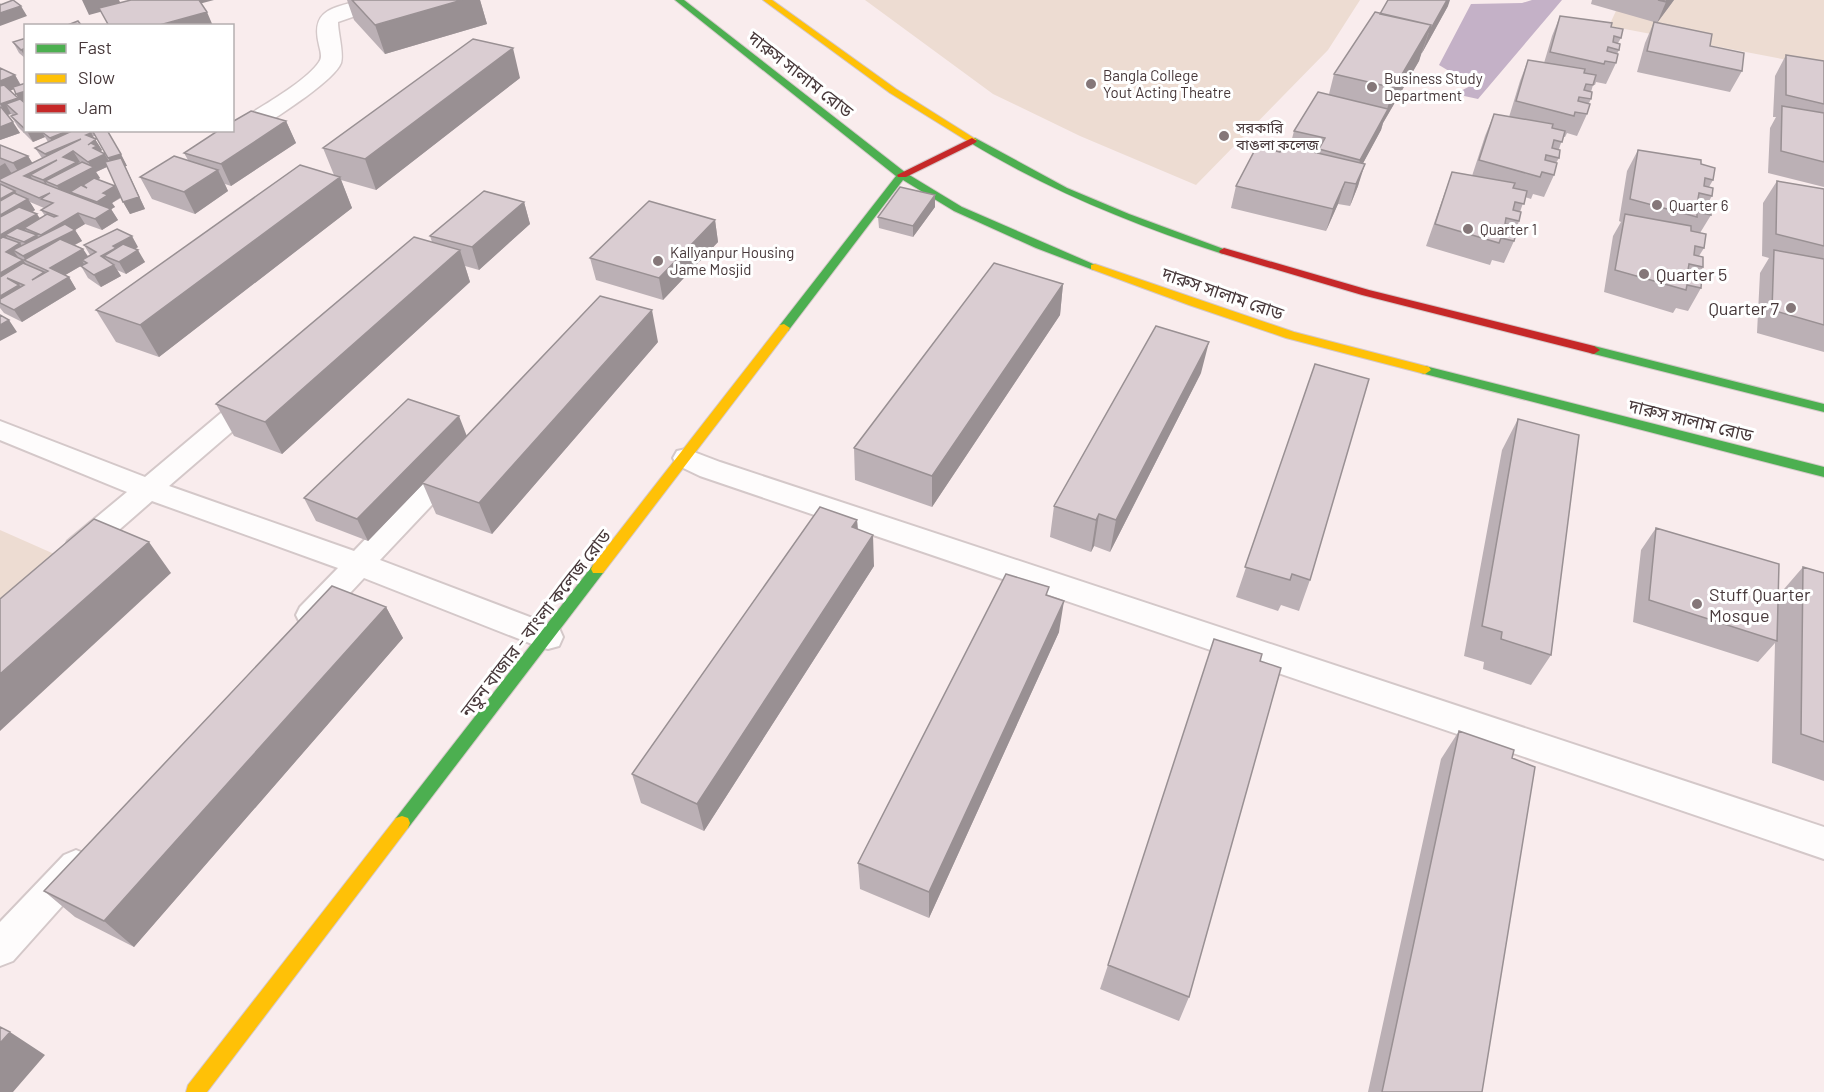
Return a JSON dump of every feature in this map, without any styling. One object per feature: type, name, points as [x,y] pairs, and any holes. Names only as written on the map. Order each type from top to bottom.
[{"type":"main road","name":"দারুস সালাম রোড","points":[[679,0],[902,175],[958,209],[1040,246],[1193,303],[1290,335],[1824,472]]},
{"type":"main road","name":"দারুস সালাম রোড","points":[[767,0],[893,91],[972,141],[1068,194],[1137,223],[1366,293],[1824,408]]},
{"type":"main road","points":[[902,175],[972,141]]},
{"type":"main road","name":"নতুন বাজার - বাংলা কলেজ রোড","points":[[195,1092],[902,175]]},
{"type":"street","points":[[209,151],[284,102],[321,74],[330,64],[332,55],[328,39],[328,19],[339,13],[383,0]]},
{"type":"lane","points":[[61,564],[272,383]]},
{"type":"lane","points":[[0,430],[148,489],[359,564],[548,637]]},
{"type":"lane","points":[[294,633],[472,446]]},
{"type":"lane","points":[[686,458],[721,472],[1824,843]]},
{"type":"lane","points":[[0,948],[98,843]]},
{"type":"shaded area","points":[[865,0],[1360,0],[1328,50],[1196,185],[1080,136],[993,94]]},
{"type":"shaded area","points":[[1532,0],[1562,0],[1478,99],[1455,94],[1472,85],[1439,65],[1471,4],[1522,3]]},
{"type":"shaded area","points":[[1621,0],[1824,0],[1824,67],[1609,26]]},
{"type":"shaded area","points":[[0,530],[95,572],[0,653]]},
{"type":"building","points":[[13,0],[21,6],[0,13],[0,5]]},
{"type":"building","points":[[131,0],[199,0],[207,12],[163,24],[108,24],[99,8]]},
{"type":"building","points":[[352,0],[462,0],[375,25]]},
{"type":"building","points":[[1388,0],[1447,0],[1428,32],[1431,25],[1380,14]]},
{"type":"building","points":[[1375,12],[1431,25],[1394,88],[1334,74]]},
{"type":"building","points":[[1560,16],[1612,23],[1611,27],[1623,29],[1621,38],[1614,36],[1613,42],[1620,44],[1619,50],[1608,47],[1607,51],[1618,54],[1616,63],[1605,61],[1604,64],[1550,52]]},
{"type":"building","points":[[1654,22],[1712,34],[1710,46],[1744,53],[1742,71],[1647,51]]},
{"type":"building","points":[[24,39],[24,49],[21,50],[13,42]]},
{"type":"building","points":[[473,39],[513,48],[365,159],[323,148]]},
{"type":"building","points":[[1786,55],[1824,61],[1824,104],[1786,95]]},
{"type":"building","points":[[1528,60],[1585,69],[1584,73],[1596,75],[1593,85],[1586,84],[1584,90],[1592,92],[1591,99],[1579,97],[1578,101],[1590,104],[1587,114],[1575,112],[1574,116],[1516,101]]},
{"type":"building","points":[[0,68],[15,75],[0,81]]},
{"type":"building","points":[[24,84],[24,92],[16,94],[13,87]]},
{"type":"building","points":[[4,85],[18,98],[0,104],[0,86]]},
{"type":"building","points":[[1318,92],[1388,109],[1360,160],[1319,149],[1325,138],[1294,131]]},
{"type":"building","points":[[20,99],[24,102],[24,128],[11,116],[17,114],[6,104]]},
{"type":"building","points":[[1782,106],[1824,113],[1824,162],[1781,151]]},
{"type":"building","points":[[0,108],[13,122],[0,127]]},
{"type":"building","points":[[251,111],[286,121],[221,164],[184,153],[216,132],[234,132],[234,121]]},
{"type":"building","points":[[1494,114],[1553,124],[1552,128],[1565,131],[1562,142],[1554,140],[1552,148],[1560,150],[1559,158],[1546,155],[1545,160],[1557,163],[1554,175],[1542,172],[1540,177],[1479,160]]},
{"type":"building","points":[[42,132],[65,132],[50,138]]},
{"type":"building","points":[[70,132],[91,133],[86,135],[96,139],[88,145],[91,143],[97,146],[93,148],[105,154],[88,162],[73,151],[63,157],[77,162],[43,180],[30,175],[57,160],[24,176],[111,209],[95,219],[78,213],[41,235],[24,228],[47,214],[57,216],[41,210],[53,203],[41,199],[50,193],[39,198],[0,179],[81,139],[45,154],[35,148]]},
{"type":"building","points":[[93,132],[108,132],[121,154],[108,158]]},
{"type":"building","points":[[0,145],[28,156],[13,163],[0,158]]},
{"type":"building","points":[[1283,145],[1365,164],[1356,184],[1345,182],[1333,209],[1236,186],[1257,146],[1280,152]]},
{"type":"building","points":[[1638,150],[1701,160],[1701,164],[1715,168],[1713,180],[1705,178],[1704,186],[1713,188],[1712,196],[1699,193],[1698,199],[1711,202],[1711,215],[1697,212],[1697,217],[1630,199]]},
{"type":"building","points":[[174,156],[218,170],[184,192],[140,177]]},
{"type":"building","points":[[121,158],[139,197],[123,202],[105,162]]},
{"type":"building","points":[[82,162],[94,167],[57,186],[45,181]]},
{"type":"building","points":[[300,165],[340,177],[140,325],[96,310]]},
{"type":"building","points":[[1452,172],[1515,183],[1513,188],[1527,191],[1524,204],[1515,202],[1513,210],[1521,212],[1519,221],[1506,218],[1505,224],[1518,227],[1514,241],[1501,238],[1499,243],[1435,224]]},
{"type":"building","points":[[94,178],[115,186],[103,193],[108,195],[97,202],[70,192],[81,185],[87,188],[83,185]]},
{"type":"building","points":[[1777,181],[1824,189],[1824,246],[1776,234]]},
{"type":"building","points":[[0,184],[15,191],[0,199]]},
{"type":"building","points":[[900,187],[935,195],[913,226],[878,217]]},
{"type":"building","points":[[484,191],[524,202],[472,247],[430,236]]},
{"type":"building","points":[[14,193],[28,199],[0,215],[0,201]]},
{"type":"building","points":[[649,201],[715,220],[659,278],[590,258]]},
{"type":"building","points":[[19,207],[37,214],[0,235],[0,217]]},
{"type":"building","points":[[1625,214],[1691,226],[1691,231],[1706,234],[1704,248],[1695,246],[1694,255],[1703,257],[1703,267],[1689,264],[1688,270],[1702,274],[1701,288],[1687,285],[1686,290],[1615,270]]},
{"type":"building","points":[[65,224],[75,230],[23,256],[13,250]]},
{"type":"building","points":[[17,228],[37,235],[24,242],[5,235]]},
{"type":"building","points":[[117,229],[132,236],[113,246],[116,248],[101,256],[114,265],[94,275],[81,266],[87,263],[82,260],[96,252],[84,245]]},
{"type":"building","points":[[3,237],[20,243],[6,252],[23,260],[0,273],[0,239]]},
{"type":"building","points":[[414,237],[460,250],[265,422],[216,404]]},
{"type":"building","points":[[60,239],[83,249],[50,268],[69,277],[14,310],[0,303],[0,299],[24,285],[7,278],[19,285],[0,296],[0,277],[23,263],[44,272],[32,280],[48,271],[24,260]]},
{"type":"building","points":[[123,244],[138,250],[119,262],[104,256]]},
{"type":"building","points":[[1774,250],[1824,259],[1824,325],[1772,310]]},
{"type":"building","points":[[994,263],[1063,284],[932,476],[854,448]]},
{"type":"building","points":[[600,296],[652,310],[479,503],[422,483]]},
{"type":"building","points":[[0,315],[9,320],[0,325]]},
{"type":"building","points":[[1156,326],[1209,342],[1116,520],[1099,514],[1096,520],[1054,506]]},
{"type":"building","points":[[1315,364],[1369,379],[1310,580],[1292,574],[1290,580],[1245,567]]},
{"type":"building","points":[[408,399],[459,416],[357,519],[304,498]]},
{"type":"building","points":[[1518,419],[1579,435],[1551,655],[1501,639],[1502,632],[1482,626]]},
{"type":"building","points":[[820,507],[857,520],[852,527],[873,535],[697,804],[632,774]]},
{"type":"building","points":[[94,519],[149,542],[0,674],[0,599]]},
{"type":"building","points":[[1656,528],[1779,564],[1777,641],[1649,600]]},
{"type":"building","points":[[1803,567],[1824,573],[1824,742],[1801,734]]},
{"type":"building","points":[[1006,574],[1049,587],[1046,595],[1064,601],[929,892],[858,863]]},
{"type":"building","points":[[332,586],[386,607],[104,921],[44,891]]},
{"type":"building","points":[[1214,639],[1262,654],[1260,661],[1281,668],[1189,997],[1108,965]]},
{"type":"building","points":[[1459,731],[1514,750],[1512,758],[1535,767],[1482,1092],[1382,1092]]},
{"type":"building","points":[[0,1027],[10,1032],[0,1043]]},
{"type":"traffic: fast","points":[[679,0],[902,175],[958,209],[1040,246],[1095,267]]},
{"type":"traffic: fast","points":[[972,140],[1033,175],[1094,204],[1224,251]]},
{"type":"traffic: fast","points":[[784,328],[902,175]]},
{"type":"traffic: fast","points":[[1594,350],[1824,408]]},
{"type":"traffic: fast","points":[[1425,370],[1824,472]]},
{"type":"traffic: fast","points":[[402,823],[598,569]]},
{"type":"traffic: slow","points":[[767,0],[893,91],[972,140]]},
{"type":"traffic: slow","points":[[1095,267],[1290,335],[1425,370]]},
{"type":"traffic: slow","points":[[598,569],[784,328]]},
{"type":"traffic: slow","points":[[195,1092],[402,823]]},
{"type":"traffic: jam","points":[[902,175],[972,141]]},
{"type":"traffic: jam","points":[[1224,251],[1366,293],[1594,350]]},
{"type":"place","name":"Bangla College Yout Acting Theatre","points":[[1091,84]]},
{"type":"place","name":"Business Study Department","points":[[1372,87]]},
{"type":"place","name":"সরকারি বাঙলা কলেজ","points":[[1224,136]]},
{"type":"place","name":"Quarter 6","points":[[1657,205]]},
{"type":"place","name":"Quarter 1","points":[[1468,229]]},
{"type":"place","name":"Kallyanpur Housing Jame Mosjid","points":[[658,261]]},
{"type":"place","name":"Quarter 5","points":[[1644,274]]},
{"type":"place","name":"Quarter 7","points":[[1791,308]]},
{"type":"place","name":"Stuff Quarter Mosque","points":[[1697,604]]}]
